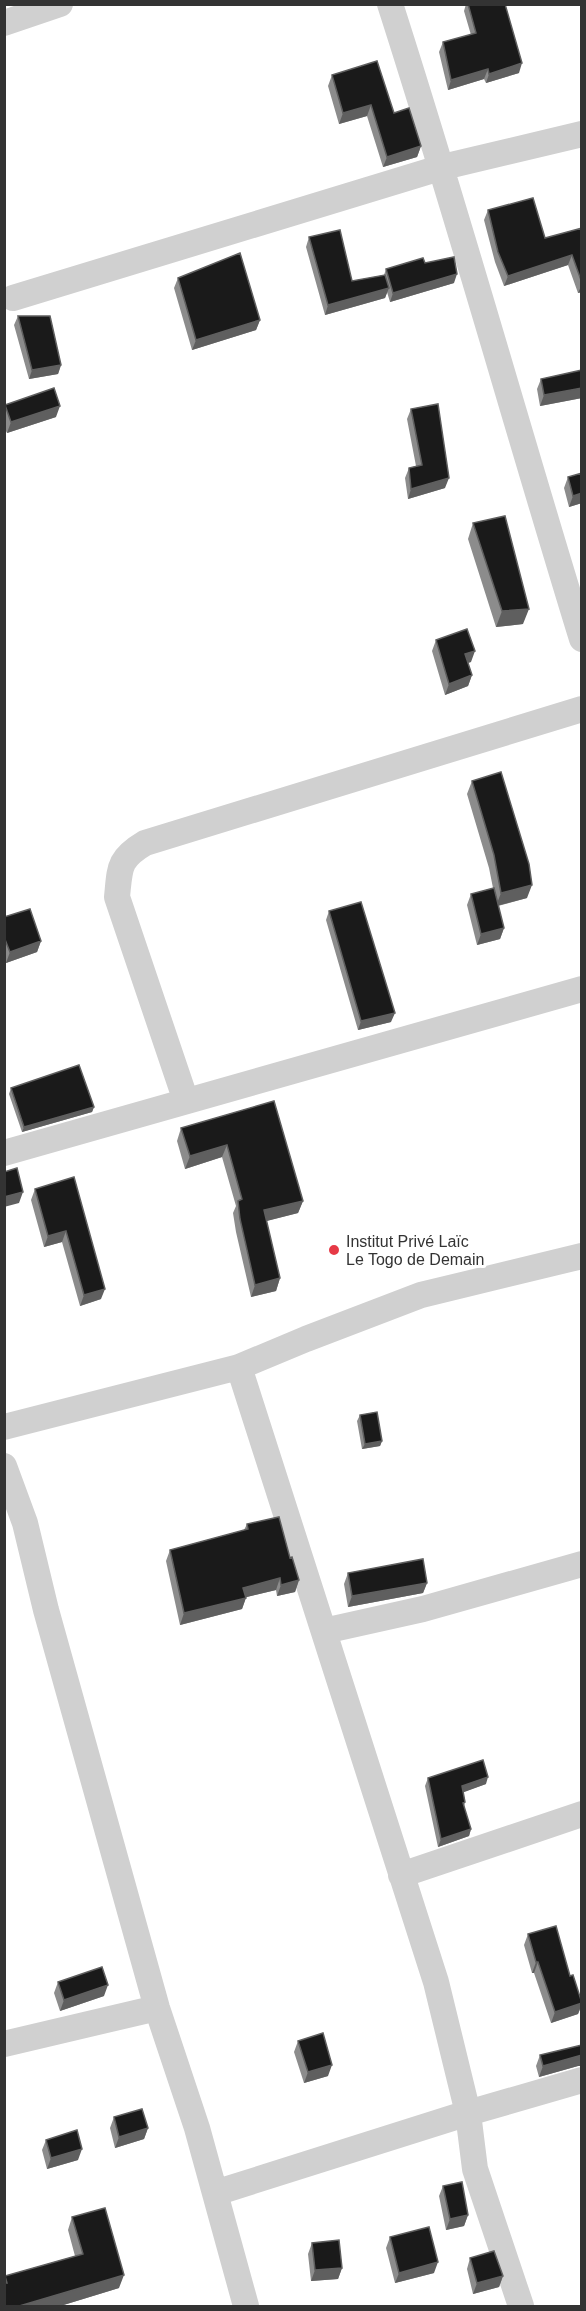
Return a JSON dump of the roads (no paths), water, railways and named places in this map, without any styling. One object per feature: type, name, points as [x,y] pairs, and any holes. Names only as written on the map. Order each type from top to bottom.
[{"type":"street","points":[[4,23],[60,4]]},
{"type":"street","points":[[390,4],[443,167],[528,465],[582,639]]},
{"type":"street","points":[[14,298],[443,167],[582,134]]},
{"type":"street","points":[[186,1101],[117,897],[120,869],[129,853],[145,843],[582,709]]},
{"type":"street","points":[[4,1153],[582,988]]},
{"type":"street","points":[[4,1427],[239,1367],[421,1296],[582,1256]]},
{"type":"street","points":[[239,1367],[435,1982],[468,2113],[475,2169],[520,2307]]},
{"type":"street","points":[[4,1466],[25,1523],[46,1611],[157,2008],[197,2128],[246,2307]]},
{"type":"street","points":[[324,1631],[423,1609],[582,1564]]},
{"type":"street","points":[[401,1875],[582,1814]]},
{"type":"street","points":[[4,2044],[157,2008]]},
{"type":"street","points":[[215,2193],[582,2079]]},
{"type":"place","name":"Institut Privé Laïc Le Togo de Demain","points":[[334,1250]]}]
